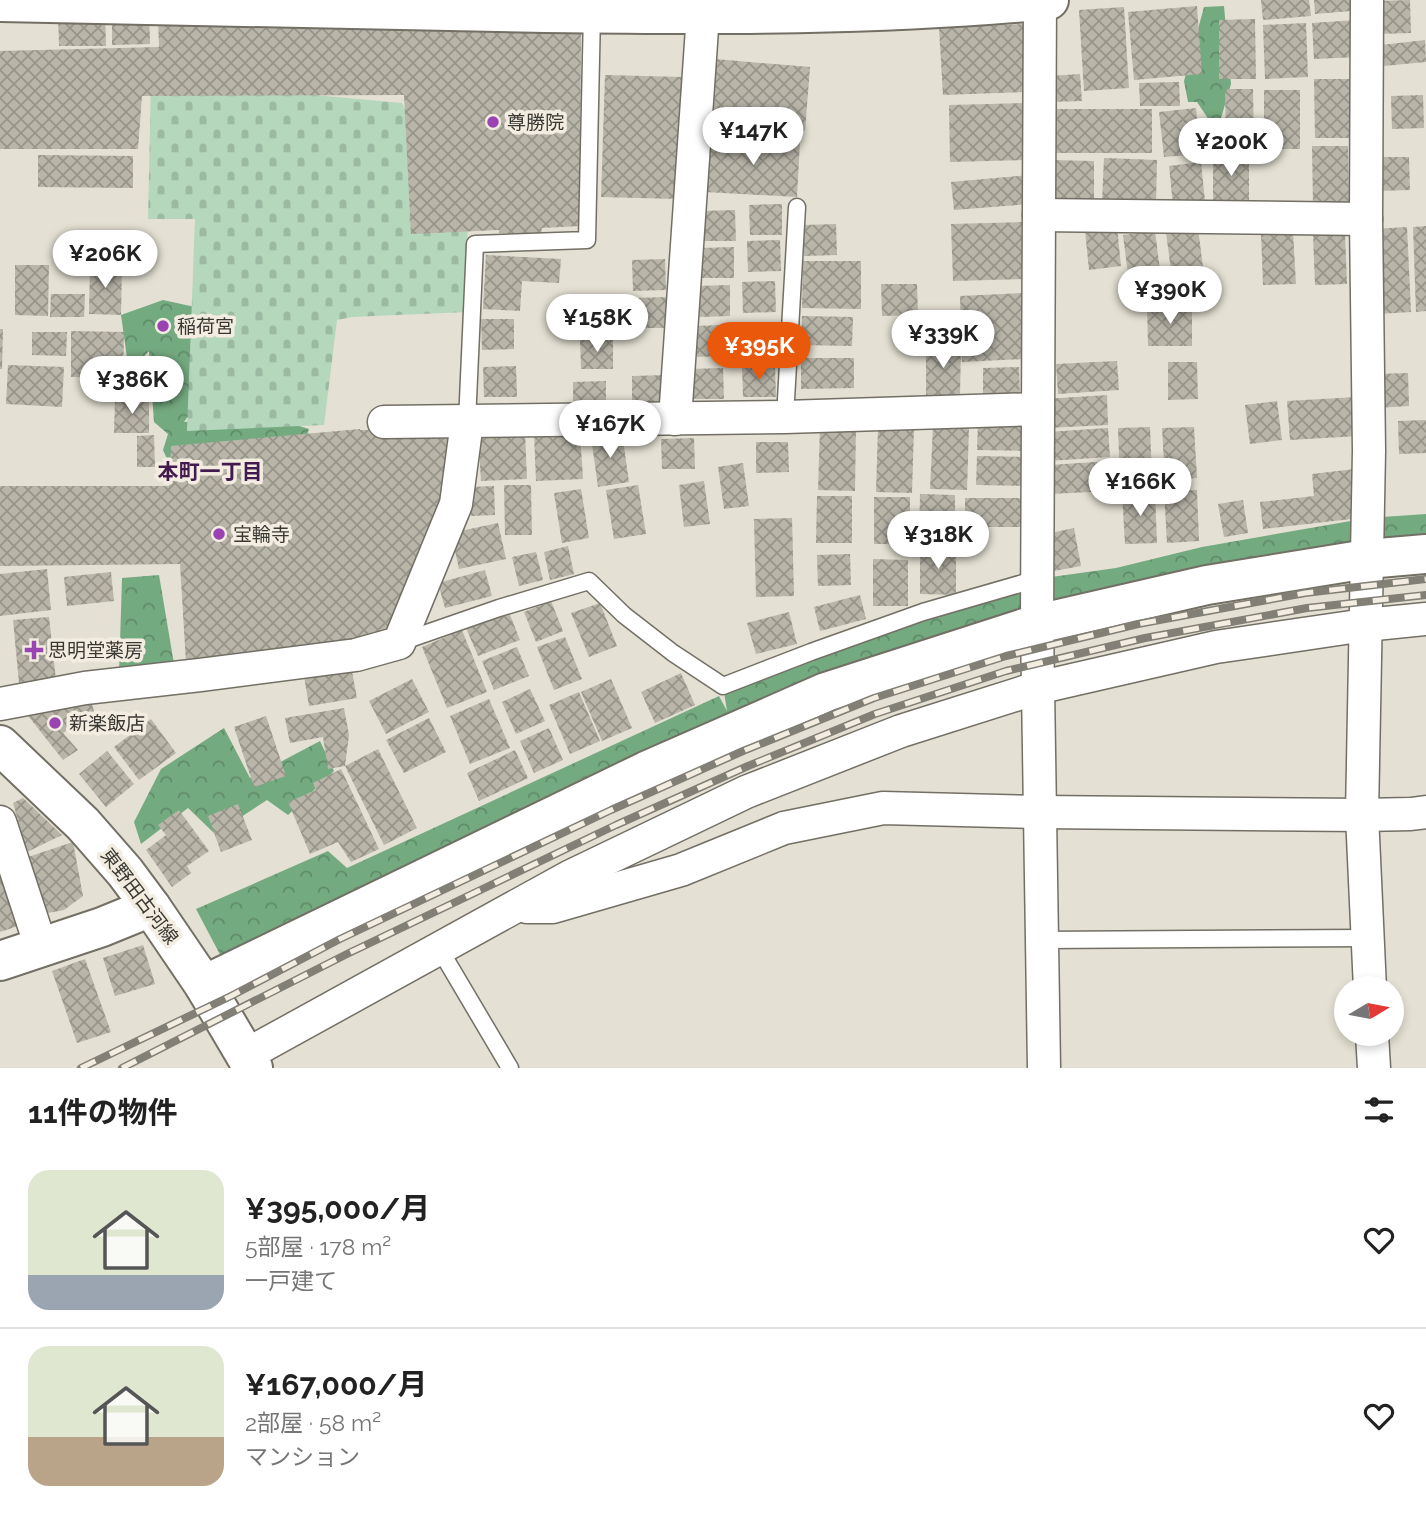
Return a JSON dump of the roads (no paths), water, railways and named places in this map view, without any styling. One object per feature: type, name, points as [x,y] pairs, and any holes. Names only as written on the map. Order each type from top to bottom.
[{"type":"street","points":[[1040,0],[1037,688],[1045,1068]]},
{"type":"street","points":[[0,2],[486,6],[592,13],[704,7],[875,12],[1049,0]]},
{"type":"street","points":[[1367,0],[1369,451],[1362,814],[1369,976]]},
{"type":"street","points":[[675,419],[704,7]]},
{"type":"street","points":[[1039,215],[1366,219]]},
{"type":"street","points":[[384,422],[785,417],[1038,409]]},
{"type":"street","points":[[0,704],[85,688],[356,655],[398,643],[456,504],[467,422]]},
{"type":"street","points":[[204,985],[646,771],[815,698],[1037,624],[1207,585],[1367,559],[1426,554]]},
{"type":"street","points":[[250,1061],[439,948],[569,877],[746,792],[901,731],[1037,688],[1216,647],[1365,625],[1426,619]]},
{"type":"street","name":"東野田古河線","points":[[1,753],[83,824],[125,872],[204,985],[250,1061]]},
{"type":"street","points":[[515,906],[553,907],[681,870],[784,828],[883,808],[1040,812],[1426,812]]},
{"type":"street","points":[[0,822],[41,947]]},
{"type":"street","points":[[0,961],[102,927],[151,906]]},
{"type":"street","points":[[1373,1046],[1374,1068]]},
{"type":"lane","points":[[467,422],[475,244],[587,240],[592,13]]},
{"type":"lane","points":[[785,417],[797,207]]},
{"type":"lane","points":[[398,643],[499,608],[589,581],[624,615],[673,653],[723,686],[923,612],[1037,579]]},
{"type":"lane","points":[[1042,940],[1367,938]]},
{"type":"lane","points":[[439,948],[510,1068]]},
{"type":"railway","points":[[81,1068],[231,996],[340,939],[611,810],[743,751],[874,698],[1006,656],[1138,624],[1305,593],[1426,579]]},
{"type":"railway","points":[[122,1068],[347,954],[616,825],[748,766],[875,714],[1006,671],[1145,638],[1307,608],[1426,595]]},
{"type":"place","name":"尊勝院","points":[[493,122]]},
{"type":"place","name":"稲荷宮","points":[[163,326]]},
{"type":"place","name":"宝輪寺","points":[[219,534]]},
{"type":"place","name":"思明堂薬房","points":[[34,650]]},
{"type":"place","name":"新楽飯店","points":[[55,723]]},
{"type":"district","name":"本町一丁目","points":[[210,471]]}]
